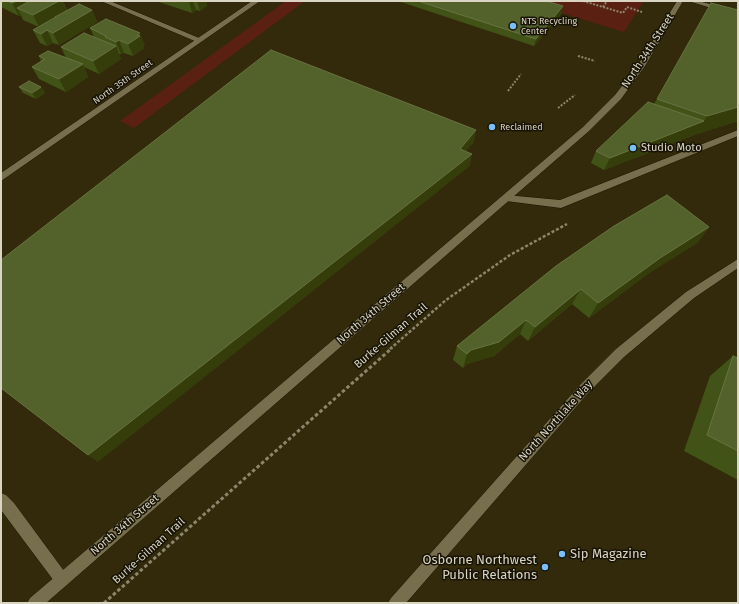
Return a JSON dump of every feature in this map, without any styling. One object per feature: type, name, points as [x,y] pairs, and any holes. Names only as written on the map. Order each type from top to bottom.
[{"type":"street","points":[[104,1],[200,40]]},
{"type":"street","name":"North 35th Street","points":[[1,178],[256,1]]},
{"type":"street","name":"North 34th Street","points":[[35,603],[586,129],[618,97],[641,66],[680,1]]},
{"type":"street","points":[[691,1],[738,14]]},
{"type":"street","points":[[506,198],[561,204],[738,133]]},
{"type":"street","name":"North Northlake Way","points":[[396,603],[579,395],[620,353],[690,295],[738,263]]},
{"type":"street","points":[[1,500],[9,508],[62,580]]},
{"type":"path","points":[[583,1],[623,13],[627,7],[642,12]]},
{"type":"path","points":[[603,7],[608,1]]},
{"type":"path","points":[[578,56],[595,61]]},
{"type":"path","points":[[508,90],[521,74]]},
{"type":"path","points":[[558,108],[575,95]]},
{"type":"path","name":"Burke-Gilman Trail","points":[[104,603],[446,300],[510,254],[568,224]]},
{"type":"shaded area","points":[[286,1],[305,1],[134,128],[120,121]]},
{"type":"shaded area","points":[[523,1],[641,1],[643,2],[624,32]]},
{"type":"building","points":[[30,1],[59,1],[33,15],[17,8]]},
{"type":"building","name":"NTS Recycling Center","points":[[418,1],[546,1],[563,6],[536,39]]},
{"type":"building","points":[[711,3],[738,10],[738,107],[707,116],[657,99]]},
{"type":"building","points":[[79,4],[92,10],[53,33],[47,30],[41,34],[33,30],[55,17]]},
{"type":"building","points":[[106,19],[140,33],[137,35],[140,36],[128,44],[119,40],[116,42],[90,28]]},
{"type":"building","points":[[84,33],[116,46],[93,61],[61,47]]},
{"type":"building","points":[[271,50],[476,130],[460,149],[472,154],[88,455],[1,388],[1,260]]},
{"type":"building","points":[[48,51],[83,64],[59,79],[32,67],[45,59],[39,56]]},
{"type":"building","points":[[29,81],[41,87],[32,93],[19,87]]},
{"type":"building","points":[[648,102],[704,121],[610,158],[596,151]]},
{"type":"building","points":[[667,195],[709,227],[660,258],[598,303],[581,289],[535,327],[526,320],[499,342],[471,350],[467,354],[457,346],[556,266],[614,226]]},
{"type":"building","points":[[733,356],[738,358],[738,451],[707,435]]},
{"type":"place","name":"NTS Recycling Center","points":[[513,26]]},
{"type":"place","name":"Reclaimed","points":[[492,127]]},
{"type":"place","name":"Studio Moto","points":[[633,148]]},
{"type":"place","name":"Sip Magazine","points":[[562,554]]},
{"type":"place","name":"Osborne Northwest Public Relations","points":[[545,567]]}]
